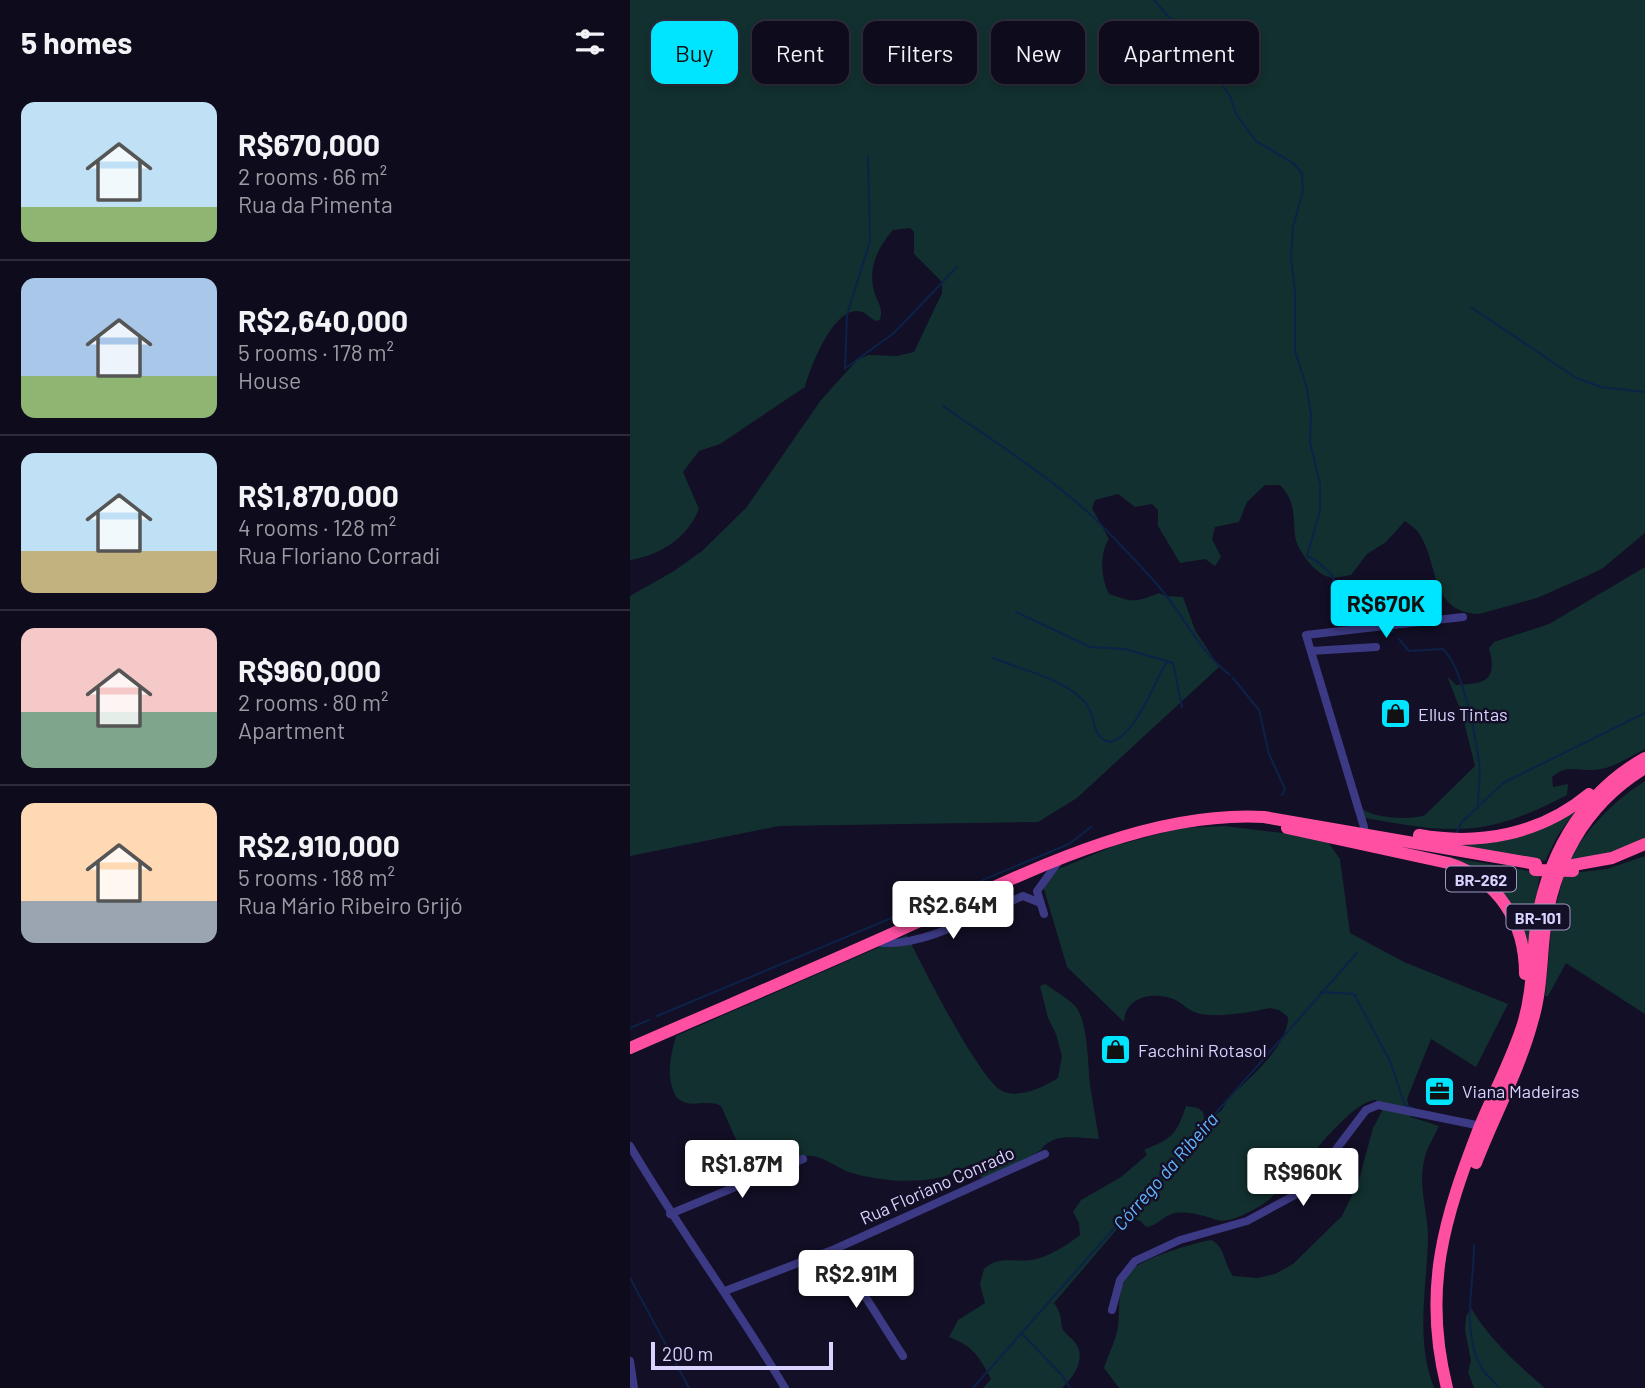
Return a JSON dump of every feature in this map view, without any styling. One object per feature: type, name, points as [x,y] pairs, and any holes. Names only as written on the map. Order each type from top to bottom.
[{"type":"highway","name":"BR-262","points":[[630,1048],[1059,861],[1133,835],[1225,816],[1275,816],[1454,840],[1505,835],[1555,817],[1617,772],[1645,758]]},
{"type":"highway","name":"BR-101","points":[[1447,1388],[1436,1331],[1437,1270],[1446,1225],[1527,1009],[1538,915],[1553,860],[1571,826],[1591,800],[1615,778],[1645,758]]},
{"type":"highway","name":"BR-101","points":[[1455,1388],[1443,1330],[1442,1293],[1448,1242],[1456,1213],[1532,1023],[1548,909],[1557,874],[1584,822],[1605,799],[1645,768]]},
{"type":"highway","points":[[1569,848],[1605,806],[1645,776]]},
{"type":"highway","name":"BR-262","points":[[1225,816],[1282,819],[1535,867]]},
{"type":"highway","name":"BR-262","points":[[1196,820],[1252,822],[1535,867],[1573,868],[1614,864],[1645,852]]},
{"type":"highway","name":"BR-262","points":[[1252,822],[1448,863],[1473,874],[1497,893],[1518,928],[1525,973],[1520,1013],[1493,1098]]},
{"type":"highway","name":"BR-262","points":[[1573,868],[1612,858],[1645,844]]},
{"type":"street","points":[[1364,827],[1306,635],[1463,617]]},
{"type":"street","points":[[1311,651],[1376,648]]},
{"type":"street","points":[[1044,914],[1038,902],[1037,891],[1059,861]]},
{"type":"street","points":[[874,942],[899,942],[930,935],[1023,896],[1038,902]]},
{"type":"street","points":[[1112,1310],[1120,1280],[1135,1261],[1180,1240],[1247,1221],[1306,1189],[1366,1110],[1378,1104],[1481,1126]]},
{"type":"street","points":[[630,1146],[670,1214],[725,1292],[785,1388]]},
{"type":"street","name":"Rua Floriano Conrado","points":[[725,1292],[835,1249],[1045,1154]]},
{"type":"street","points":[[670,1214],[803,1159]]},
{"type":"street","points":[[835,1249],[903,1356]]},
{"type":"street","points":[[630,1361],[634,1388]]},
{"type":"green space","points":[[630,0],[1645,0],[1645,533],[1603,568],[1537,598],[1479,614],[1451,605],[1443,595],[1425,544],[1417,531],[1405,521],[1386,542],[1367,554],[1351,575],[1332,578],[1313,566],[1299,548],[1291,503],[1280,485],[1265,485],[1247,502],[1239,522],[1215,527],[1212,539],[1221,557],[1215,566],[1205,559],[1180,563],[1158,526],[1158,510],[1152,504],[1135,507],[1118,494],[1095,500],[1092,508],[1109,539],[1102,566],[1109,594],[1135,600],[1159,593],[1183,597],[1195,630],[1219,667],[1077,798],[1038,822],[779,826],[630,856],[630,596],[674,571],[702,551],[746,508],[821,400],[858,359],[869,355],[897,356],[914,352],[942,293],[942,282],[914,254],[914,232],[910,228],[893,230],[879,249],[874,264],[872,279],[881,310],[880,320],[876,321],[862,312],[852,312],[842,317],[833,326],[818,352],[805,387],[720,444],[699,451],[683,472],[699,509],[694,519],[672,544],[652,554],[630,560]]},
{"type":"green space","points":[[1645,567],[1645,749],[1607,767],[1594,770],[1567,769],[1557,773],[1552,777],[1553,787],[1568,784],[1567,795],[1532,812],[1496,824],[1444,829],[1359,817],[1358,806],[1371,813],[1390,817],[1410,818],[1425,815],[1475,766],[1462,714],[1447,676],[1456,685],[1482,682],[1492,668],[1489,648],[1494,642],[1549,624]]},
{"type":"green space","points":[[1645,781],[1645,841],[1630,848],[1568,862],[1601,817]]},
{"type":"green space","points":[[1580,805],[1558,835],[1545,861],[1429,840],[1478,842]]},
{"type":"green space","points":[[1224,826],[1325,838],[1340,859],[1350,933],[1404,962],[1508,1004],[1476,1067],[1431,1039],[1407,1099],[1411,1117],[1439,1126],[1428,1148],[1422,1171],[1428,1227],[1423,1332],[1428,1369],[1434,1388],[1119,1388],[1104,1368],[1117,1332],[1122,1286],[1133,1268],[1166,1252],[1211,1240],[1219,1246],[1233,1276],[1257,1278],[1275,1274],[1293,1264],[1342,1216],[1358,1183],[1373,1128],[1382,1111],[1381,1104],[1376,1100],[1364,1104],[1350,1114],[1275,1194],[1247,1213],[1222,1221],[1191,1213],[1175,1213],[1146,1227],[1136,1219],[1124,1221],[1054,1303],[1060,1313],[1063,1329],[1077,1346],[1080,1359],[1067,1383],[1062,1388],[983,1388],[991,1379],[979,1358],[970,1348],[949,1337],[958,1320],[985,1303],[980,1284],[984,1269],[996,1262],[1042,1257],[1080,1235],[1079,1223],[1073,1212],[1081,1200],[1121,1177],[1147,1155],[1144,1150],[1172,1134],[1186,1106],[1198,1108],[1203,1112],[1205,1123],[1222,1110],[1228,1099],[1274,1051],[1286,1028],[1288,1017],[1279,1010],[1270,1008],[1232,1014],[1202,1014],[1175,1000],[1155,996],[1134,1002],[1125,1014],[1124,1022],[1067,967],[1043,886],[1056,870],[1114,846],[1181,828]]},
{"type":"green space","points":[[1380,845],[1540,873],[1529,945],[1526,945],[1486,879]]},
{"type":"green space","points":[[1645,856],[1645,1014],[1566,963],[1548,996],[1545,996],[1552,922],[1564,874],[1607,869]]},
{"type":"green space","points":[[907,935],[937,994],[979,1066],[1002,1091],[1023,1093],[1058,1078],[1062,1056],[1040,986],[1045,984],[1075,1006],[1085,1032],[1099,1139],[1059,1138],[986,1184],[972,1164],[942,1177],[894,1180],[846,1171],[812,1156],[799,1157],[766,1172],[751,1173],[721,1106],[710,1103],[693,1104],[677,1098],[670,1075],[676,1036]]},
{"type":"green space","points":[[1471,1308],[1495,1341],[1545,1388],[1474,1388],[1468,1372],[1471,1361],[1465,1330],[1466,1317]]},
{"type":"waterway","points":[[1154,0],[1198,50],[1230,96],[1236,114],[1256,141],[1293,163],[1302,173],[1303,191],[1293,227],[1291,257],[1295,292],[1295,351],[1307,388],[1311,415],[1310,442],[1320,484],[1320,511],[1307,556],[1332,575],[1341,604],[1377,614],[1386,622]]},
{"type":"waterway","points":[[845,369],[847,315],[870,241],[868,156]]},
{"type":"waterway","points":[[847,367],[894,333],[957,267]]},
{"type":"waterway","points":[[1471,307],[1576,378],[1601,387],[1645,392]]},
{"type":"waterway","points":[[943,406],[1031,467],[1094,518],[1154,581],[1210,656],[1230,675]]},
{"type":"waterway","points":[[1016,612],[1090,647],[1125,649],[1173,663],[1182,707]]},
{"type":"waterway","points":[[1399,639],[1409,651],[1443,649],[1457,671],[1477,750],[1480,772],[1478,805]]},
{"type":"waterway","points":[[993,658],[1053,680],[1075,693],[1088,706],[1098,734],[1109,742],[1118,739],[1135,721],[1167,661]]},
{"type":"waterway","points":[[1233,678],[1259,710],[1269,754],[1285,789],[1282,795]]},
{"type":"waterway","name":"Córrego da Ribeira","points":[[1457,832],[1461,823],[1503,783],[1645,713]]},
{"type":"waterway","points":[[657,1016],[1069,844],[1091,827]]},
{"type":"waterway","name":"Córrego da Ribeira","points":[[973,1388],[1357,953]]},
{"type":"waterway","points":[[1321,992],[1354,994],[1390,1061],[1405,1105],[1415,1109]]},
{"type":"waterway","points":[[630,1028],[649,1020]]},
{"type":"waterway","points":[[1474,1245],[1471,1338],[1481,1367],[1499,1388]]},
{"type":"waterway","points":[[630,1278],[689,1388]]},
{"type":"waterway","points":[[1022,1334],[1062,1375],[1070,1388]]},
{"type":"place","name":"Ellus Tintas","points":[[1395,714]]},
{"type":"place","name":"Facchini Rotasol","points":[[1115,1050]]},
{"type":"place","name":"Viana Madeiras","points":[[1439,1091]]}]
